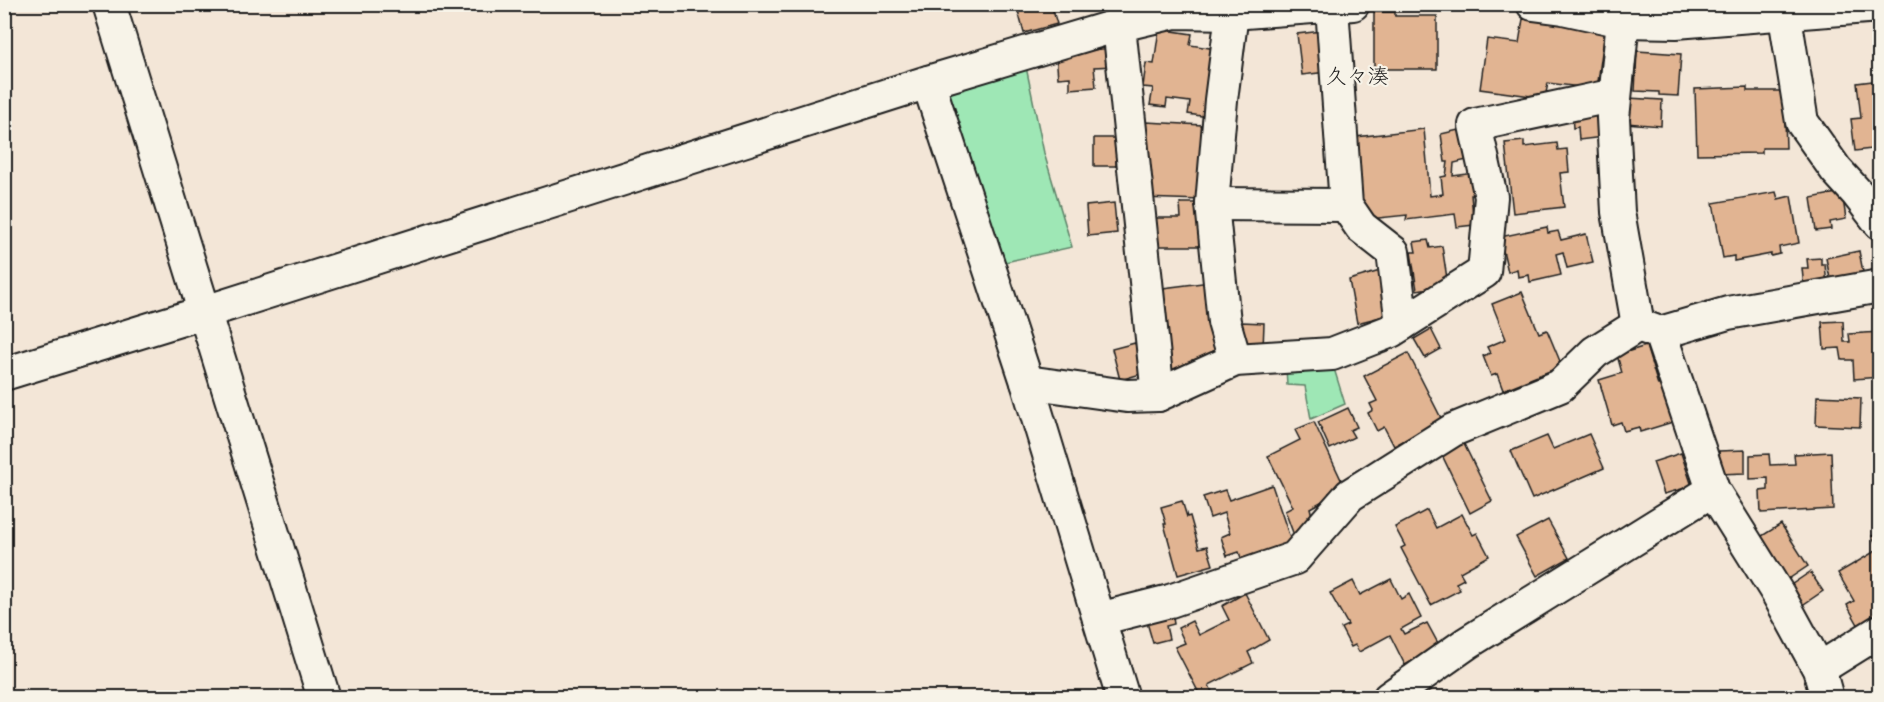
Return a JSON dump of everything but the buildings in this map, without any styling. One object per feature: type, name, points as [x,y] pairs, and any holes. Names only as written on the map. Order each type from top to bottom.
[{"type":"street","points":[[109,4],[324,698]]},
{"type":"street","points":[[1533,4],[1623,21],[1677,13],[1880,6]]},
{"type":"street","points":[[4,374],[928,82],[1119,26],[1175,12],[1232,13],[1342,6],[1346,205],[1362,227],[1394,252],[1402,324]]},
{"type":"street","points":[[1783,10],[1802,122],[1836,170],[1880,223]]},
{"type":"street","points":[[1232,13],[1221,100],[1212,204],[1224,322],[1235,360]]},
{"type":"street","points":[[1623,21],[1613,118],[1618,212],[1649,329],[1713,490],[1778,594],[1823,683],[1880,632]]},
{"type":"street","points":[[1119,26],[1158,395]]},
{"type":"street","points":[[928,82],[1027,382],[1124,698]]},
{"type":"street","points":[[1027,382],[1127,396],[1158,395],[1235,360],[1332,354],[1390,331],[1484,272],[1491,197],[1475,125],[1615,95]]},
{"type":"street","points":[[1212,204],[1346,205]]},
{"type":"street","points":[[1099,619],[1170,601],[1295,558],[1350,495],[1454,430],[1560,386],[1595,352],[1649,329],[1880,286]]},
{"type":"street","points":[[1389,698],[1467,643],[1713,490]]},
{"type":"green space","points":[[1025,62],[1044,153],[1072,247],[1005,262],[949,93]]},
{"type":"green space","points":[[1332,362],[1345,404],[1311,419],[1305,386],[1287,385],[1286,367]]},
{"type":"district","name":"久々湊","points":[[1357,77]]}]
